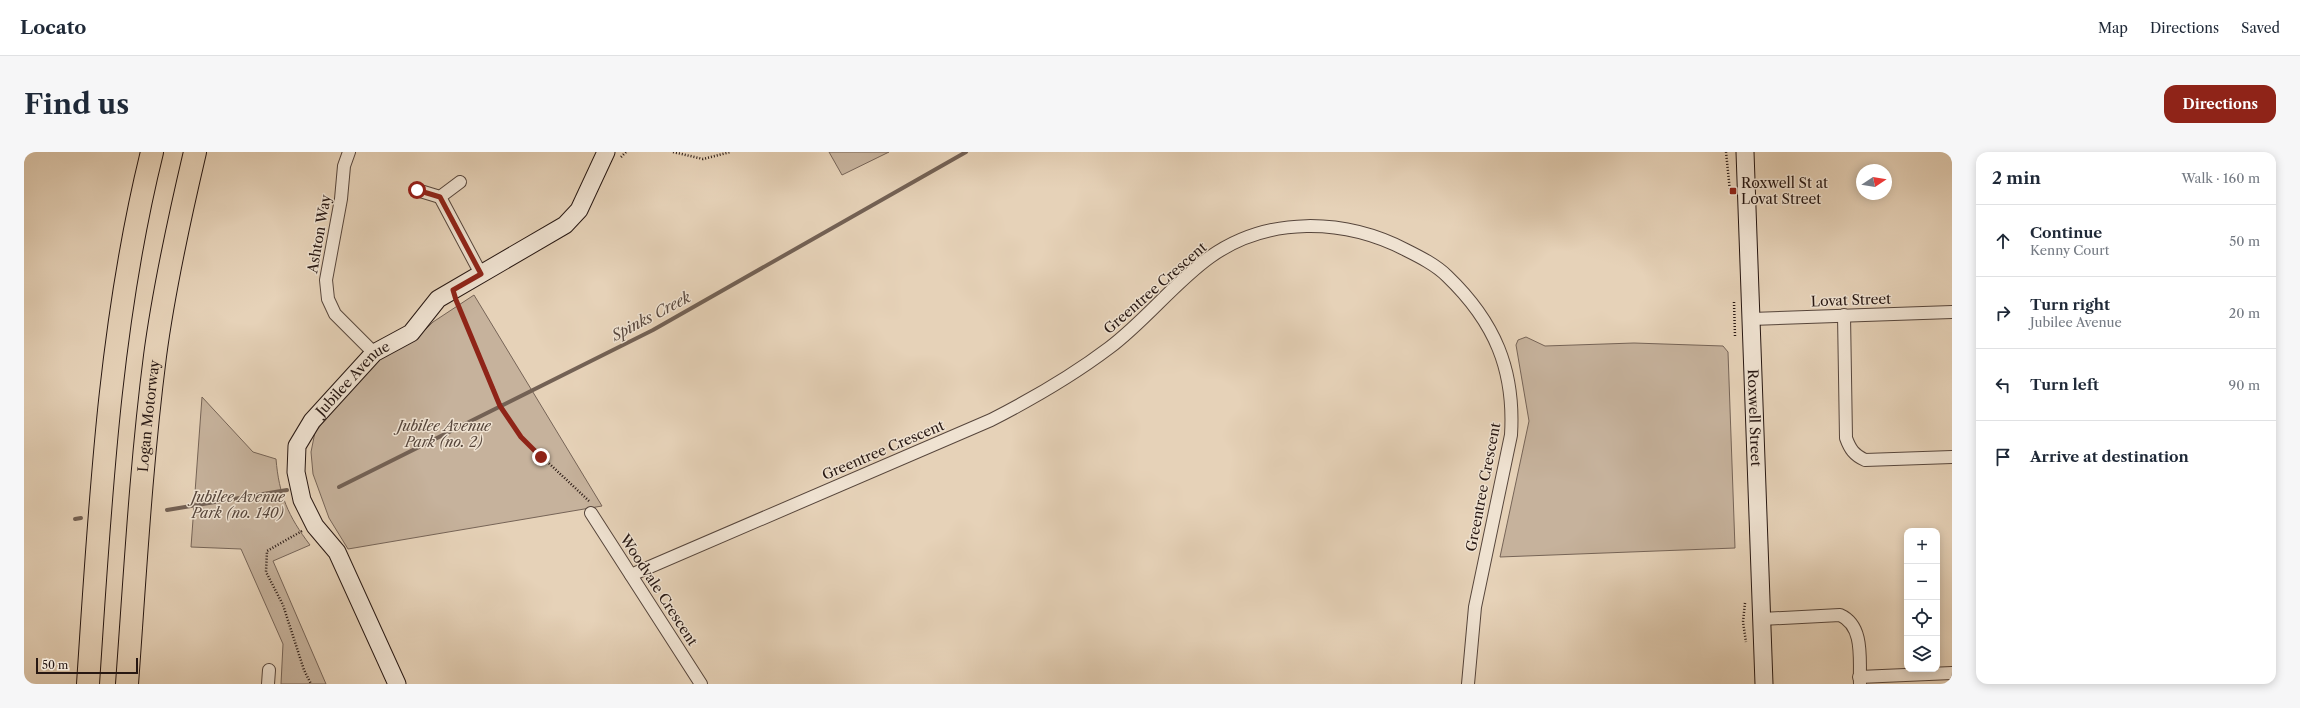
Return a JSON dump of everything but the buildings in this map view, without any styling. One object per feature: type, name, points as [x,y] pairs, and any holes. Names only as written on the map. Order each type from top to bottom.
[{"type":"highway","points":[[88,684],[104,460],[113,374],[130,256],[152,152]]},
{"type":"highway","name":"Logan Motorway","points":[[127,684],[140,503],[154,363],[167,282],[195,152]]},
{"type":"street","name":"Ashton Way","points":[[350,152],[344,166],[341,199],[326,280],[328,299],[335,314],[374,353]]},
{"type":"street","name":"Roxwell Street","points":[[1745,152],[1764,684]]},
{"type":"street","name":"Jubilee Avenue","points":[[397,684],[337,552],[314,526],[302,500],[296,472],[298,446],[312,421],[374,353],[412,333],[438,299],[565,225],[579,210],[612,157]]},
{"type":"street","points":[[440,197],[460,182]]},
{"type":"street","points":[[417,190],[440,197],[481,274]]},
{"type":"street","name":"Greentree Crescent","points":[[631,575],[991,420],[1038,396],[1111,347],[1209,258],[1236,242],[1265,231],[1298,226],[1326,226],[1357,230],[1388,240],[1442,271],[1464,292],[1474,305],[1499,347],[1508,377],[1513,408],[1511,435],[1475,607],[1468,684]]},
{"type":"street","name":"Lovat Street","points":[[1751,319],[1952,312]]},
{"type":"street","points":[[1844,315],[1846,438],[1849,447],[1856,456],[1865,460],[1952,457]]},
{"type":"street","name":"Woodvale Crescent","points":[[592,515],[701,684]]},
{"type":"street","points":[[1762,619],[1840,615],[1847,618],[1855,628],[1857,636],[1860,680],[1952,673]]},
{"type":"street","points":[[268,670],[268,684]]},
{"type":"path","points":[[612,157],[626,152]]},
{"type":"path","points":[[673,152],[703,159],[730,152]]},
{"type":"path","points":[[451,306],[456,300],[500,406],[521,437],[572,487],[600,510],[592,515]]},
{"type":"path","points":[[311,684],[304,670],[283,605],[266,572],[266,551],[314,526]]},
{"type":"green space","points":[[829,152],[889,152],[842,175]]},
{"type":"green space","name":"Jubilee Avenue Park (no. 2)","points":[[474,295],[602,506],[348,549],[329,518],[313,474],[311,452],[315,432],[377,359],[418,337],[433,322]]},
{"type":"green space","points":[[1526,337],[1545,346],[1634,343],[1723,346],[1728,352],[1735,548],[1500,557],[1529,421],[1516,345],[1518,340]]},
{"type":"green space","name":"Jubilee Avenue Park (no. 140)","points":[[202,397],[253,452],[276,459],[279,484],[286,505],[290,515],[310,545],[273,561],[326,684],[281,684],[283,644],[241,549],[191,547]]},
{"type":"waterway","name":"Spinks Creek","points":[[339,487],[653,330],[966,152]]},
{"type":"waterway","name":"Spinks Creek","points":[[167,510],[287,490]]},
{"type":"waterway","name":"Spinks Creek","points":[[75,519],[81,518]]},
{"type":"place","name":"Roxwell St at Lovat Street","points":[[1733,191]]},
{"type":"route","points":[[417,190],[440,197],[481,274],[453,290],[456,300],[500,406],[521,437],[541,457]]}]
